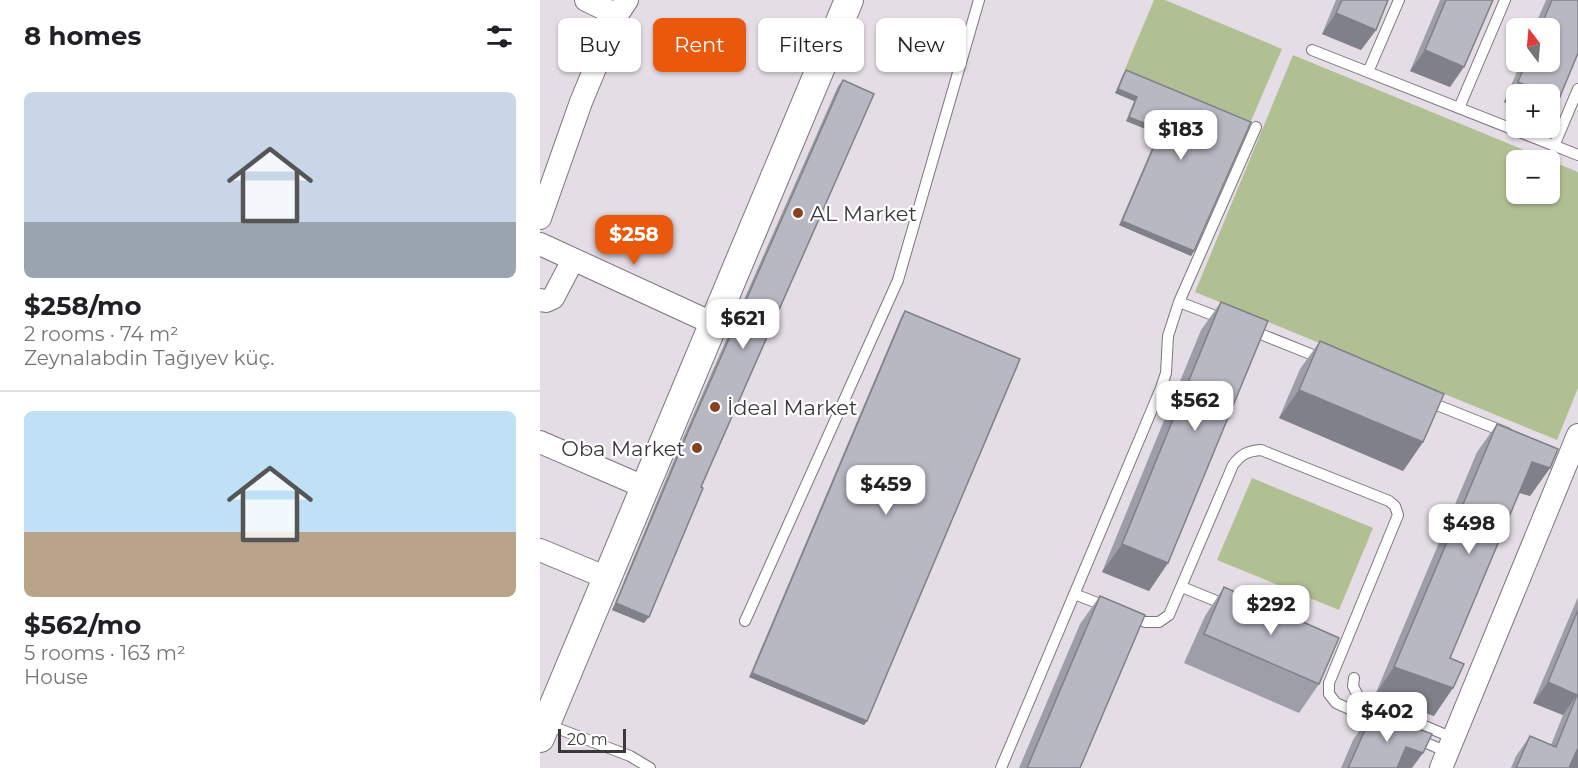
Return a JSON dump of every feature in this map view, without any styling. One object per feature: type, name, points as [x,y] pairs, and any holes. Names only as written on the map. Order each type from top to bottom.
[{"type":"street","points":[[540,218],[581,102],[622,7],[586,0]]},
{"type":"street","points":[[542,728],[849,0]]},
{"type":"street","points":[[540,244],[712,323]]},
{"type":"street","points":[[540,300],[546,301],[553,298],[573,260]]},
{"type":"street","points":[[1447,753],[1578,435]]},
{"type":"street","points":[[540,442],[644,488]]},
{"type":"street","points":[[540,550],[607,578]]},
{"type":"lane","points":[[745,621],[898,280],[979,0]]},
{"type":"lane","points":[[1368,72],[1399,0]]},
{"type":"lane","points":[[1459,108],[1505,0]]},
{"type":"lane","points":[[1312,50],[1578,155]]},
{"type":"lane","points":[[1554,146],[1578,89]]},
{"type":"lane","points":[[1001,768],[1161,388],[1166,373],[1168,336],[1179,302],[1256,127]]},
{"type":"lane","points":[[1179,302],[1330,362]]},
{"type":"lane","points":[[1417,397],[1515,436]]},
{"type":"lane","points":[[1074,594],[1145,621],[1159,622],[1169,615],[1233,465],[1239,456],[1250,451],[1261,450],[1389,501],[1395,506],[1398,515],[1336,650],[1329,683],[1329,694],[1336,702],[1386,725]]},
{"type":"lane","points":[[1182,587],[1235,609]]},
{"type":"lane","points":[[1354,678],[1353,686],[1359,698],[1447,753]]},
{"type":"lane","points":[[542,728],[630,756],[650,768]]},
{"type":"lane","points":[[1407,734],[1447,753]]},
{"type":"green space","points":[[1154,0],[1165,0],[1282,49],[1251,121],[1125,69]]},
{"type":"green space","points":[[1293,55],[1525,150],[1506,150],[1506,204],[1560,204],[1560,165],[1578,172],[1578,388],[1557,440],[1195,292]]},
{"type":"green space","points":[[1252,478],[1373,528],[1339,610],[1217,560]]},
{"type":"building","points":[[1342,0],[1388,0],[1376,30],[1336,13]]},
{"type":"building","points":[[1446,0],[1493,0],[1464,67],[1425,50]]},
{"type":"building","points":[[1552,0],[1578,0],[1578,53],[1560,97],[1560,84],[1518,82],[1522,72],[1560,72],[1560,18],[1544,18]]},
{"type":"building","points":[[1126,70],[1251,122],[1194,251],[1122,221],[1161,130],[1129,117],[1137,97],[1118,89]]},
{"type":"building","points":[[843,80],[874,94],[701,487],[703,488],[649,617],[616,603],[688,432]]},
{"type":"building","points":[[1221,302],[1268,321],[1168,563],[1122,544]]},
{"type":"building","points":[[905,311],[1020,359],[867,721],[752,673]]},
{"type":"building","points":[[1320,341],[1444,394],[1423,442],[1299,390]]},
{"type":"building","points":[[1497,424],[1558,449],[1550,468],[1532,462],[1450,658],[1464,664],[1453,688],[1394,667]]},
{"type":"building","points":[[1224,587],[1339,638],[1319,684],[1204,634]]},
{"type":"building","points":[[1100,596],[1145,615],[1080,768],[1027,768]]},
{"type":"building","points":[[1578,610],[1578,751],[1569,768],[1516,768],[1530,736],[1556,747],[1577,695],[1548,682]]},
{"type":"building","points":[[1373,712],[1432,734],[1423,753],[1406,747],[1397,768],[1348,768]]},
{"type":"place","name":"AL Market","points":[[798,213]]},
{"type":"place","name":"İdeal Market","points":[[715,407]]},
{"type":"place","name":"Oba Market","points":[[697,448]]}]
